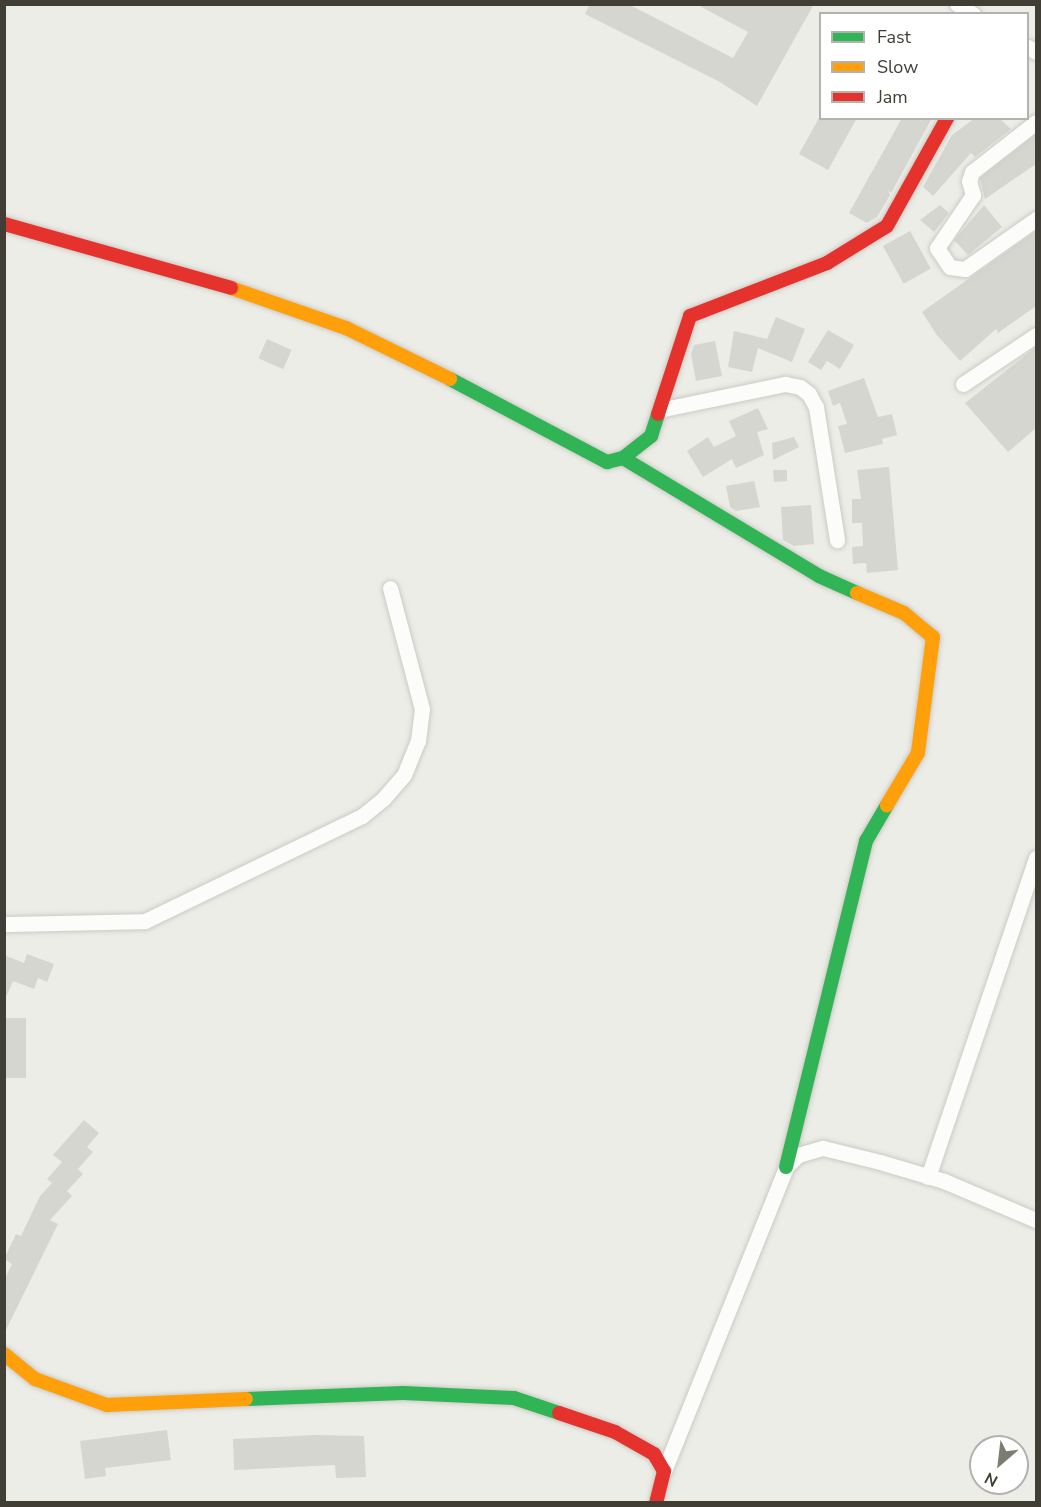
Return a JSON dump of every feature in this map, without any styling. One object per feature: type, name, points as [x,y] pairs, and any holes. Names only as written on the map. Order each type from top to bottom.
[{"type":"street","points":[[957,4],[971,12]]},
{"type":"street","points":[[4,224],[223,285],[346,328],[405,354],[588,456],[607,462],[623,458],[651,436],[690,316],[827,263],[887,226],[946,120]]},
{"type":"street","points":[[1036,122],[972,171],[969,181],[973,195],[937,248],[951,267],[964,269],[1036,219]]},
{"type":"street","points":[[963,384],[1036,335]]},
{"type":"street","points":[[659,410],[784,384],[800,387],[809,394],[816,407],[837,540]]},
{"type":"street","points":[[623,458],[819,576],[904,613],[933,637],[918,753],[866,841],[810,1054],[786,1167],[663,1471],[656,1503]]},
{"type":"street","points":[[4,924],[107,925],[145,921],[362,816],[383,799],[404,775],[417,741],[422,709],[390,588]]},
{"type":"street","points":[[928,1177],[1036,858]]},
{"type":"street","points":[[786,1167],[798,1155],[823,1148],[928,1177],[1036,1220]]},
{"type":"street","points":[[4,1354],[35,1379],[71,1395],[107,1405],[403,1393],[514,1398],[578,1417],[639,1444],[654,1454],[663,1471]]},
{"type":"building","points":[[590,4],[628,4],[733,58],[748,32],[696,4],[814,4],[757,106],[720,82],[585,14]]},
{"type":"building","points":[[819,118],[819,120],[856,120],[828,170],[799,154]]},
{"type":"building","points":[[901,120],[931,120],[891,193],[888,190],[890,195],[877,217],[867,223],[849,213]]},
{"type":"building","points":[[972,120],[1001,120],[1011,129],[975,157],[971,153],[933,196],[923,187],[952,135]]},
{"type":"building","points":[[1036,134],[1036,164],[985,199],[980,178]]},
{"type":"building","points":[[940,205],[949,213],[934,232],[920,220]]},
{"type":"building","points":[[984,205],[1002,227],[968,255],[954,240]]},
{"type":"building","points":[[910,231],[931,269],[904,284],[883,246]]},
{"type":"building","points":[[1036,231],[1036,306],[998,333],[996,329],[960,361],[936,334],[922,312]]},
{"type":"building","points":[[776,317],[805,329],[792,362],[758,348],[752,372],[728,367],[734,331],[767,339]]},
{"type":"building","points":[[828,330],[854,345],[840,369],[827,361],[821,370],[808,362]]},
{"type":"building","points":[[267,339],[292,350],[283,369],[258,358]]},
{"type":"building","points":[[715,341],[722,376],[696,381],[691,354],[694,345]]},
{"type":"building","points":[[1036,347],[1036,428],[1008,452],[965,403]]},
{"type":"building","points":[[864,378],[878,417],[892,414],[897,435],[882,439],[883,444],[845,453],[838,426],[847,424],[840,403],[833,406],[828,391]]},
{"type":"building","points":[[758,408],[768,429],[757,432],[764,455],[736,468],[732,459],[703,477],[687,451],[708,437],[714,447],[736,436],[729,421]]},
{"type":"building","points":[[794,437],[799,447],[773,460],[772,443]]},
{"type":"building","points":[[889,467],[898,570],[867,573],[866,563],[853,564],[852,547],[863,546],[862,523],[852,523],[852,499],[861,499],[857,470]]},
{"type":"building","points":[[773,470],[787,470],[787,481],[774,482]]},
{"type":"building","points":[[754,481],[760,507],[736,511],[730,507],[726,486]]},
{"type":"building","points":[[811,505],[814,544],[794,546],[783,540],[781,507]]},
{"type":"building","points":[[27,954],[54,964],[47,982],[38,978],[34,989],[13,981],[4,1002],[4,955],[24,963]]},
{"type":"building","points":[[4,1018],[26,1018],[26,1078],[4,1078]]},
{"type":"building","points":[[84,1120],[99,1133],[87,1147],[93,1152],[78,1169],[83,1174],[67,1191],[72,1196],[50,1220],[58,1224],[4,1334],[4,1280],[12,1264],[4,1259],[16,1234],[21,1236],[40,1196],[52,1183],[47,1179],[62,1162],[53,1155]]},
{"type":"building","points":[[167,1430],[171,1460],[105,1468],[106,1476],[85,1479],[80,1441]]},
{"type":"building","points":[[317,1435],[364,1436],[366,1477],[336,1478],[335,1465],[234,1470],[233,1439]]},
{"type":"traffic: fast","points":[[450,379],[607,462],[623,458],[651,436],[658,414]]},
{"type":"traffic: fast","points":[[623,458],[819,576],[857,593]]},
{"type":"traffic: fast","points":[[786,1167],[866,841],[887,805]]},
{"type":"traffic: fast","points":[[246,1399],[403,1393],[514,1398],[559,1413]]},
{"type":"traffic: slow","points":[[231,288],[346,328],[450,379]]},
{"type":"traffic: slow","points":[[857,593],[904,613],[933,637],[918,753],[887,805]]},
{"type":"traffic: slow","points":[[4,1354],[35,1379],[107,1405],[246,1399]]},
{"type":"traffic: jam","points":[[658,414],[690,316],[827,263],[887,226],[946,120]]},
{"type":"traffic: jam","points":[[4,224],[231,288]]},
{"type":"traffic: jam","points":[[559,1413],[615,1432],[654,1454],[664,1471],[656,1502]]}]
